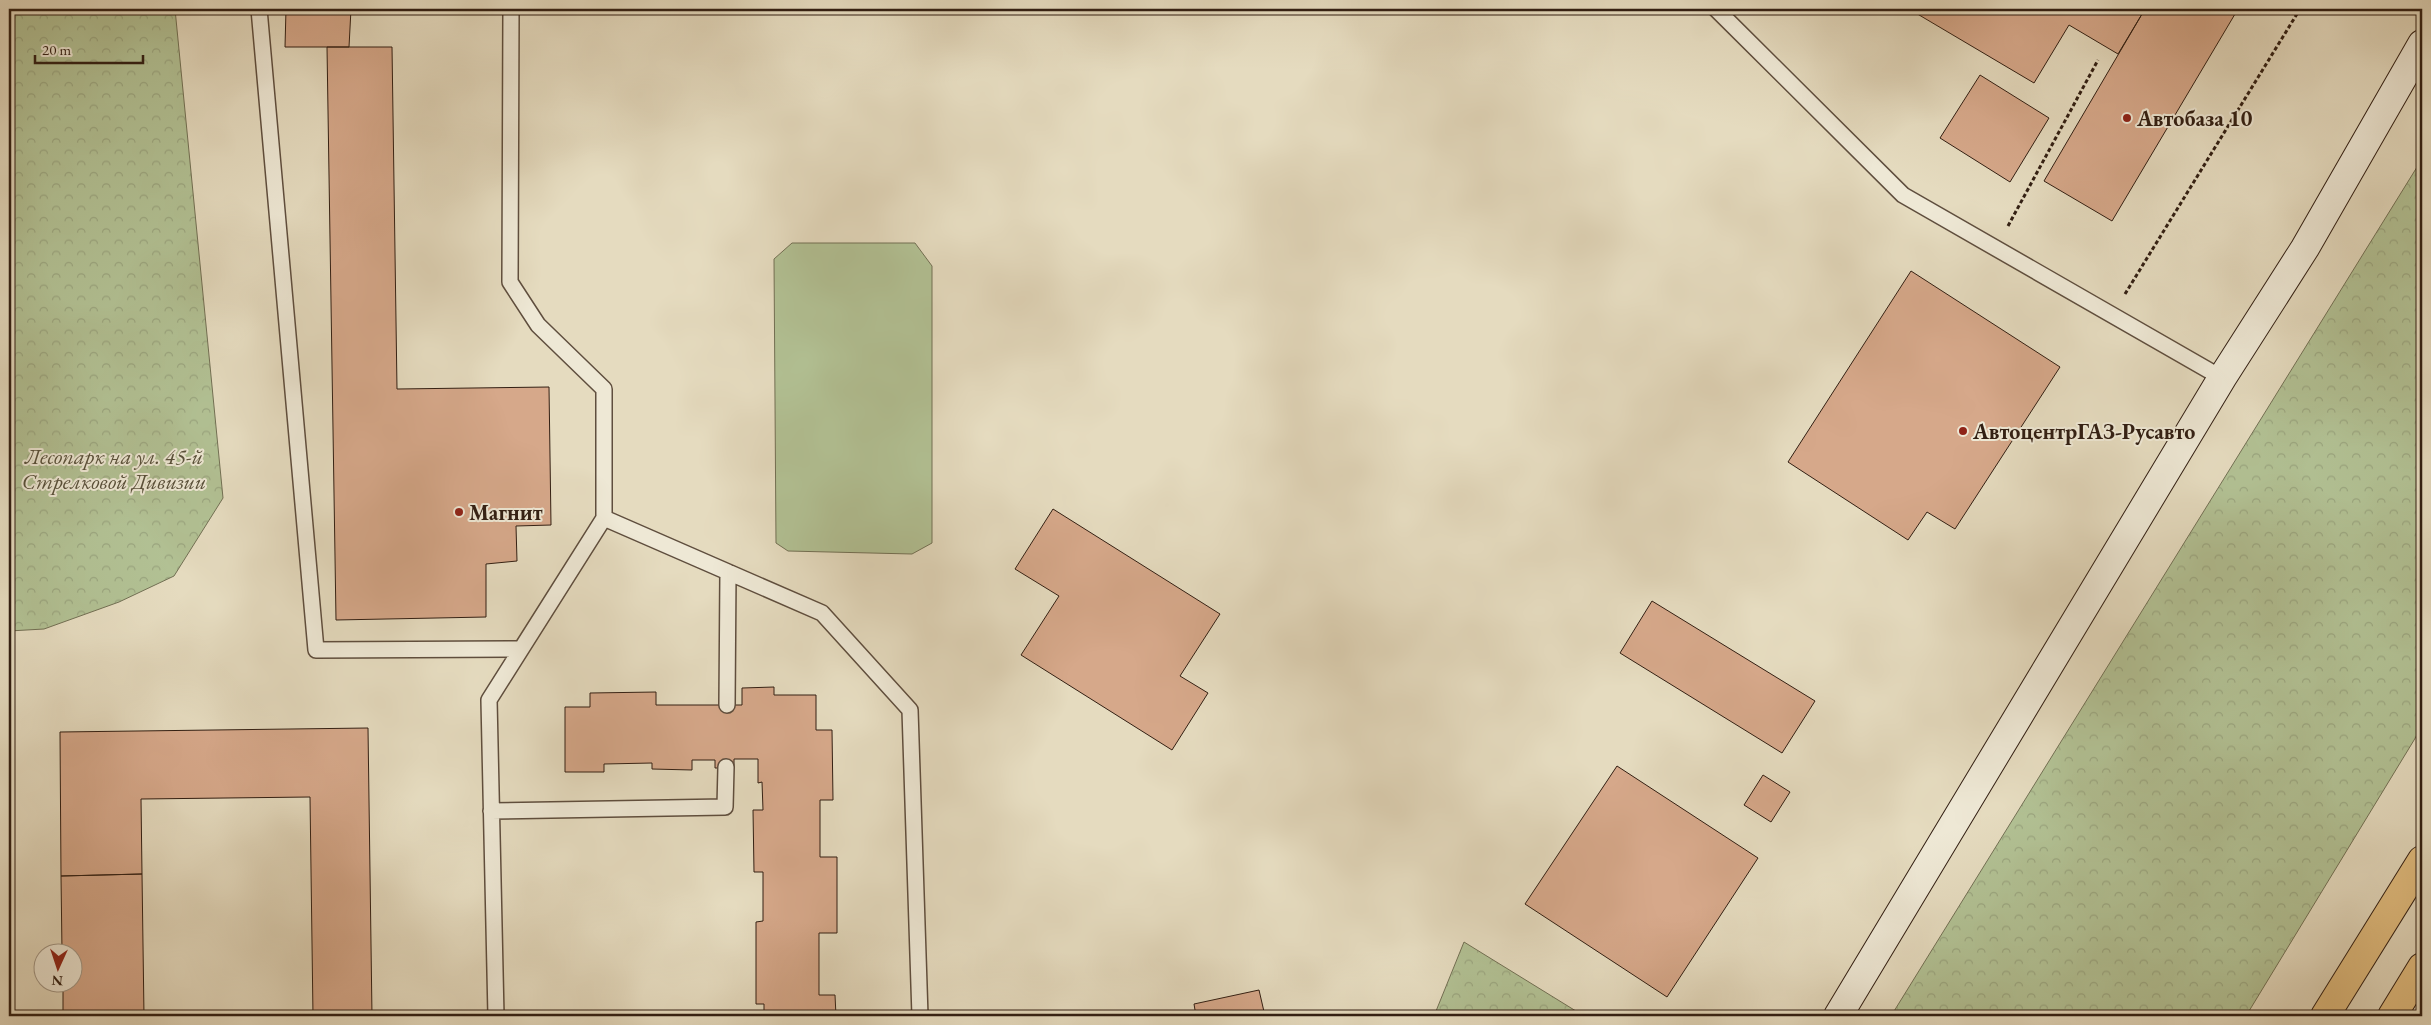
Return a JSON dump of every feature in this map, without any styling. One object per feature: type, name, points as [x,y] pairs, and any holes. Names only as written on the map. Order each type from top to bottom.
[{"type":"highway","points":[[2325,1016],[2422,860]]},
{"type":"highway","points":[[2392,1016],[2422,967]]},
{"type":"street","points":[[1838,1016],[2222,378],[2305,248],[2422,44]]},
{"type":"lane","points":[[259,9],[316,650],[521,649]]},
{"type":"lane","points":[[496,1016],[489,700],[604,518],[604,389],[538,325],[510,282],[511,9]]},
{"type":"lane","points":[[1716,9],[1903,195],[2222,378]]},
{"type":"lane","points":[[604,518],[822,612],[910,710],[920,1016]]},
{"type":"lane","points":[[726,705],[728,572]]},
{"type":"lane","points":[[491,811],[725,807],[726,767]]},
{"type":"path","points":[[2112,315],[2300,9]]},
{"type":"path","points":[[1996,248],[2098,60]]},
{"type":"green space","name":"Лесопарк на ул. 45-й Стрелковой Дивизии","points":[[9,9],[175,9],[223,498],[174,576],[119,602],[44,629],[9,631]]},
{"type":"green space","points":[[2422,159],[2422,727],[2246,1016],[1891,1016]]},
{"type":"green space","points":[[792,243],[915,243],[932,266],[932,543],[912,554],[788,551],[776,543],[774,259]]},
{"type":"green space","points":[[1464,942],[1584,1016],[1434,1016]]},
{"type":"building","points":[[286,9],[351,9],[349,47],[285,47]]},
{"type":"building","points":[[1909,9],[2133,9],[2142,14],[2118,54],[2069,25],[2034,83]]},
{"type":"building","name":"Автобаза 10","points":[[2145,9],[2238,9],[2112,221],[2044,181]]},
{"type":"building","points":[[327,47],[392,47],[397,389],[549,387],[551,525],[516,526],[517,561],[486,564],[486,617],[336,620]]},
{"type":"building","points":[[1980,75],[2049,118],[2010,182],[1940,138]]},
{"type":"building","points":[[1911,271],[2060,367],[1955,529],[1927,512],[1908,540],[1788,462]]},
{"type":"building","points":[[1053,509],[1220,614],[1180,676],[1208,693],[1172,750],[1021,655],[1059,596],[1015,569]]},
{"type":"building","points":[[1652,601],[1815,701],[1782,753],[1620,653]]},
{"type":"building","points":[[774,687],[774,695],[816,695],[816,730],[832,730],[833,800],[820,800],[820,857],[837,857],[837,933],[819,933],[819,995],[835,995],[836,1016],[764,1016],[764,1004],[756,1004],[756,922],[763,921],[763,872],[754,872],[753,810],[763,810],[762,782],[758,783],[758,759],[734,759],[734,768],[715,768],[715,760],[692,760],[692,770],[652,769],[652,763],[604,764],[604,772],[565,772],[565,707],[590,707],[590,693],[656,692],[656,705],[742,705],[742,688]]},
{"type":"building","points":[[368,728],[372,1016],[313,1016],[310,797],[141,799],[142,874],[61,876],[60,732]]},
{"type":"building","points":[[1617,766],[1758,858],[1667,997],[1525,904]]},
{"type":"building","points":[[1763,775],[1790,792],[1771,822],[1744,805]]},
{"type":"building","points":[[142,874],[144,1016],[63,1016],[63,992],[82,992],[82,942],[62,942],[61,876]]},
{"type":"building","points":[[1259,990],[1265,1016],[1196,1016],[1194,1004]]},
{"type":"place","name":"Автобаза 10","points":[[2127,118]]},
{"type":"place","name":"АвтоцентрГАЗ-Русавто","points":[[1963,431]]},
{"type":"place","name":"Магнит","points":[[459,512]]}]
